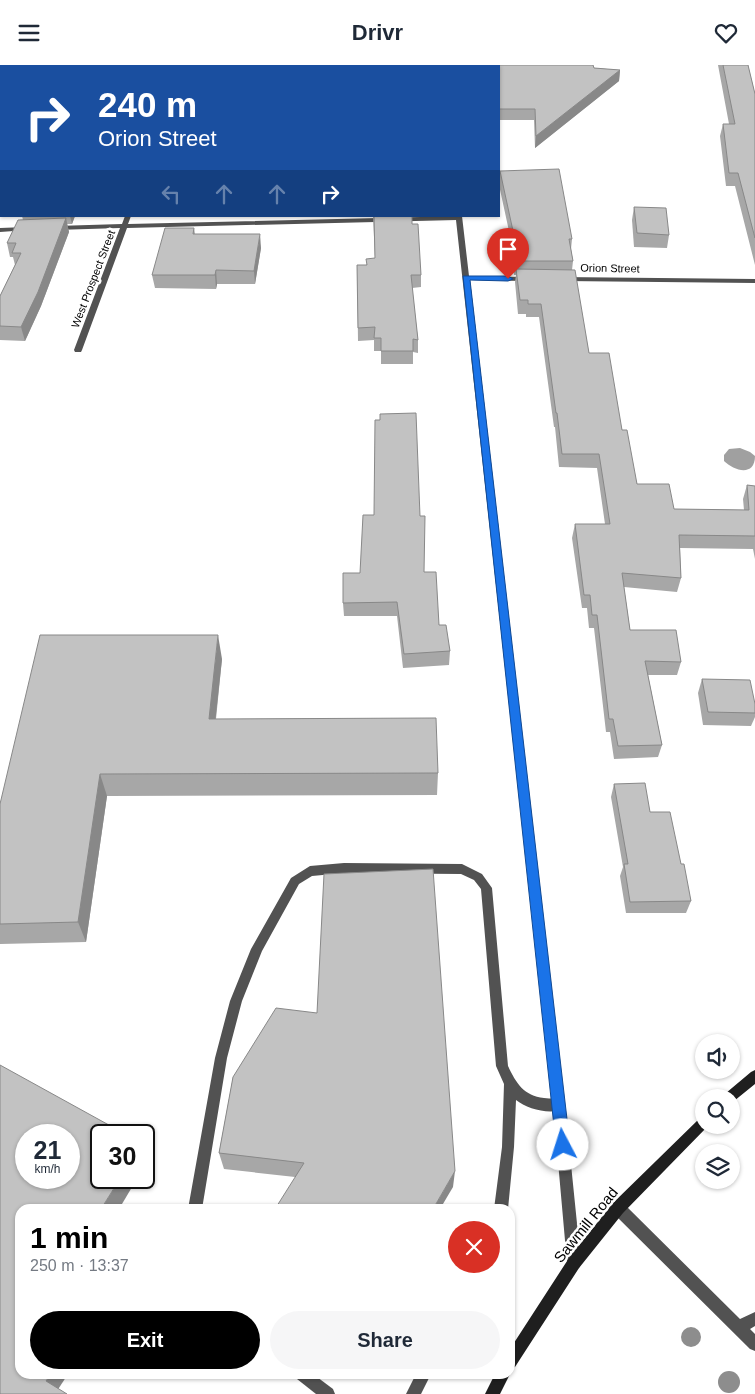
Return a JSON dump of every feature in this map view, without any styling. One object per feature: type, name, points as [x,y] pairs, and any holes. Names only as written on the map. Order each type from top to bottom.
[{"type":"main road","points":[[740,1089],[755,1076]]},
{"type":"main road","name":"Sawmill Road","points":[[515,1354],[574,1263],[618,1208],[695,1131]]},
{"type":"main road","points":[[492,1394],[500,1379]]},
{"type":"street","name":"West Prospect Street","points":[[78,350],[128,217]]},
{"type":"street","points":[[48,228],[459,217],[559,1105],[574,1263]]},
{"type":"street","points":[[0,230],[38,229]]},
{"type":"street","points":[[466,278],[539,279]]},
{"type":"street","name":"Orion Street","points":[[558,279],[755,281]]},
{"type":"street","points":[[196,1204],[221,1059],[236,1001],[257,949],[295,881],[310,871],[344,868],[462,869],[478,877],[486,888],[502,1066],[510,1085],[523,1099],[536,1104],[559,1105]]},
{"type":"street","points":[[502,1204],[508,1147],[510,1085]]},
{"type":"street","points":[[618,1208],[755,1344]]},
{"type":"street","points":[[739,1327],[755,1319]]},
{"type":"street","points":[[308,1379],[328,1394]]},
{"type":"street","points":[[413,1394],[421,1379]]},
{"type":"shaded area","points":[[740,448],[755,456],[752,467],[748,469],[738,469],[724,461],[724,455],[729,449]]},
{"type":"building","points":[[500,65],[593,65],[594,68],[620,70],[536,136],[535,109],[500,109]]},
{"type":"building","points":[[723,65],[748,65],[755,94],[755,238],[738,173],[729,173],[723,124],[735,124]]},
{"type":"building","points":[[559,169],[572,239],[569,239],[573,261],[516,261],[513,231],[500,171]]},
{"type":"building","points":[[634,207],[666,208],[669,235],[637,233]]},
{"type":"building","points":[[374,217],[412,217],[412,224],[418,224],[421,275],[411,275],[418,340],[413,339],[413,351],[381,351],[381,338],[374,338],[375,327],[358,328],[357,265],[367,265],[366,259],[375,258]]},
{"type":"building","points":[[66,218],[38,292],[21,327],[0,326],[0,296],[21,253],[12,253],[16,243],[7,243],[18,220]]},
{"type":"building","points":[[165,228],[194,228],[193,234],[260,234],[254,271],[216,270],[215,275],[152,275]]},
{"type":"building","points":[[516,269],[575,270],[589,353],[609,353],[622,430],[627,430],[637,484],[669,484],[674,509],[749,510],[747,485],[755,486],[755,536],[679,535],[681,578],[622,573],[630,630],[676,630],[681,662],[645,661],[662,745],[618,746],[613,719],[609,719],[597,615],[592,615],[590,595],[584,595],[575,524],[610,524],[599,454],[562,454],[541,304],[528,304],[528,300],[520,300]]},
{"type":"building","points":[[416,413],[420,516],[425,516],[424,572],[436,572],[439,625],[446,625],[450,651],[404,654],[397,602],[343,603],[343,573],[360,573],[363,515],[374,515],[375,420],[380,420],[380,414]]},
{"type":"building","points":[[40,635],[218,635],[209,719],[436,718],[438,773],[100,774],[78,922],[0,924],[0,804]]},
{"type":"building","points":[[702,679],[750,680],[755,713],[708,712]]},
{"type":"building","points":[[645,783],[650,812],[670,812],[681,864],[684,864],[691,901],[630,902],[624,864],[628,864],[614,784]]},
{"type":"building","points":[[433,869],[455,1171],[436,1204],[278,1204],[304,1163],[219,1153],[233,1077],[276,1008],[317,1013],[324,874]]},
{"type":"building","points":[[0,1065],[107,1124],[90,1124],[90,1189],[114,1189],[104,1204],[15,1204],[15,1379],[47,1379],[46,1381],[67,1394],[0,1394]]},
{"type":"route","points":[[508,279],[466,278],[563,1145]]}]
